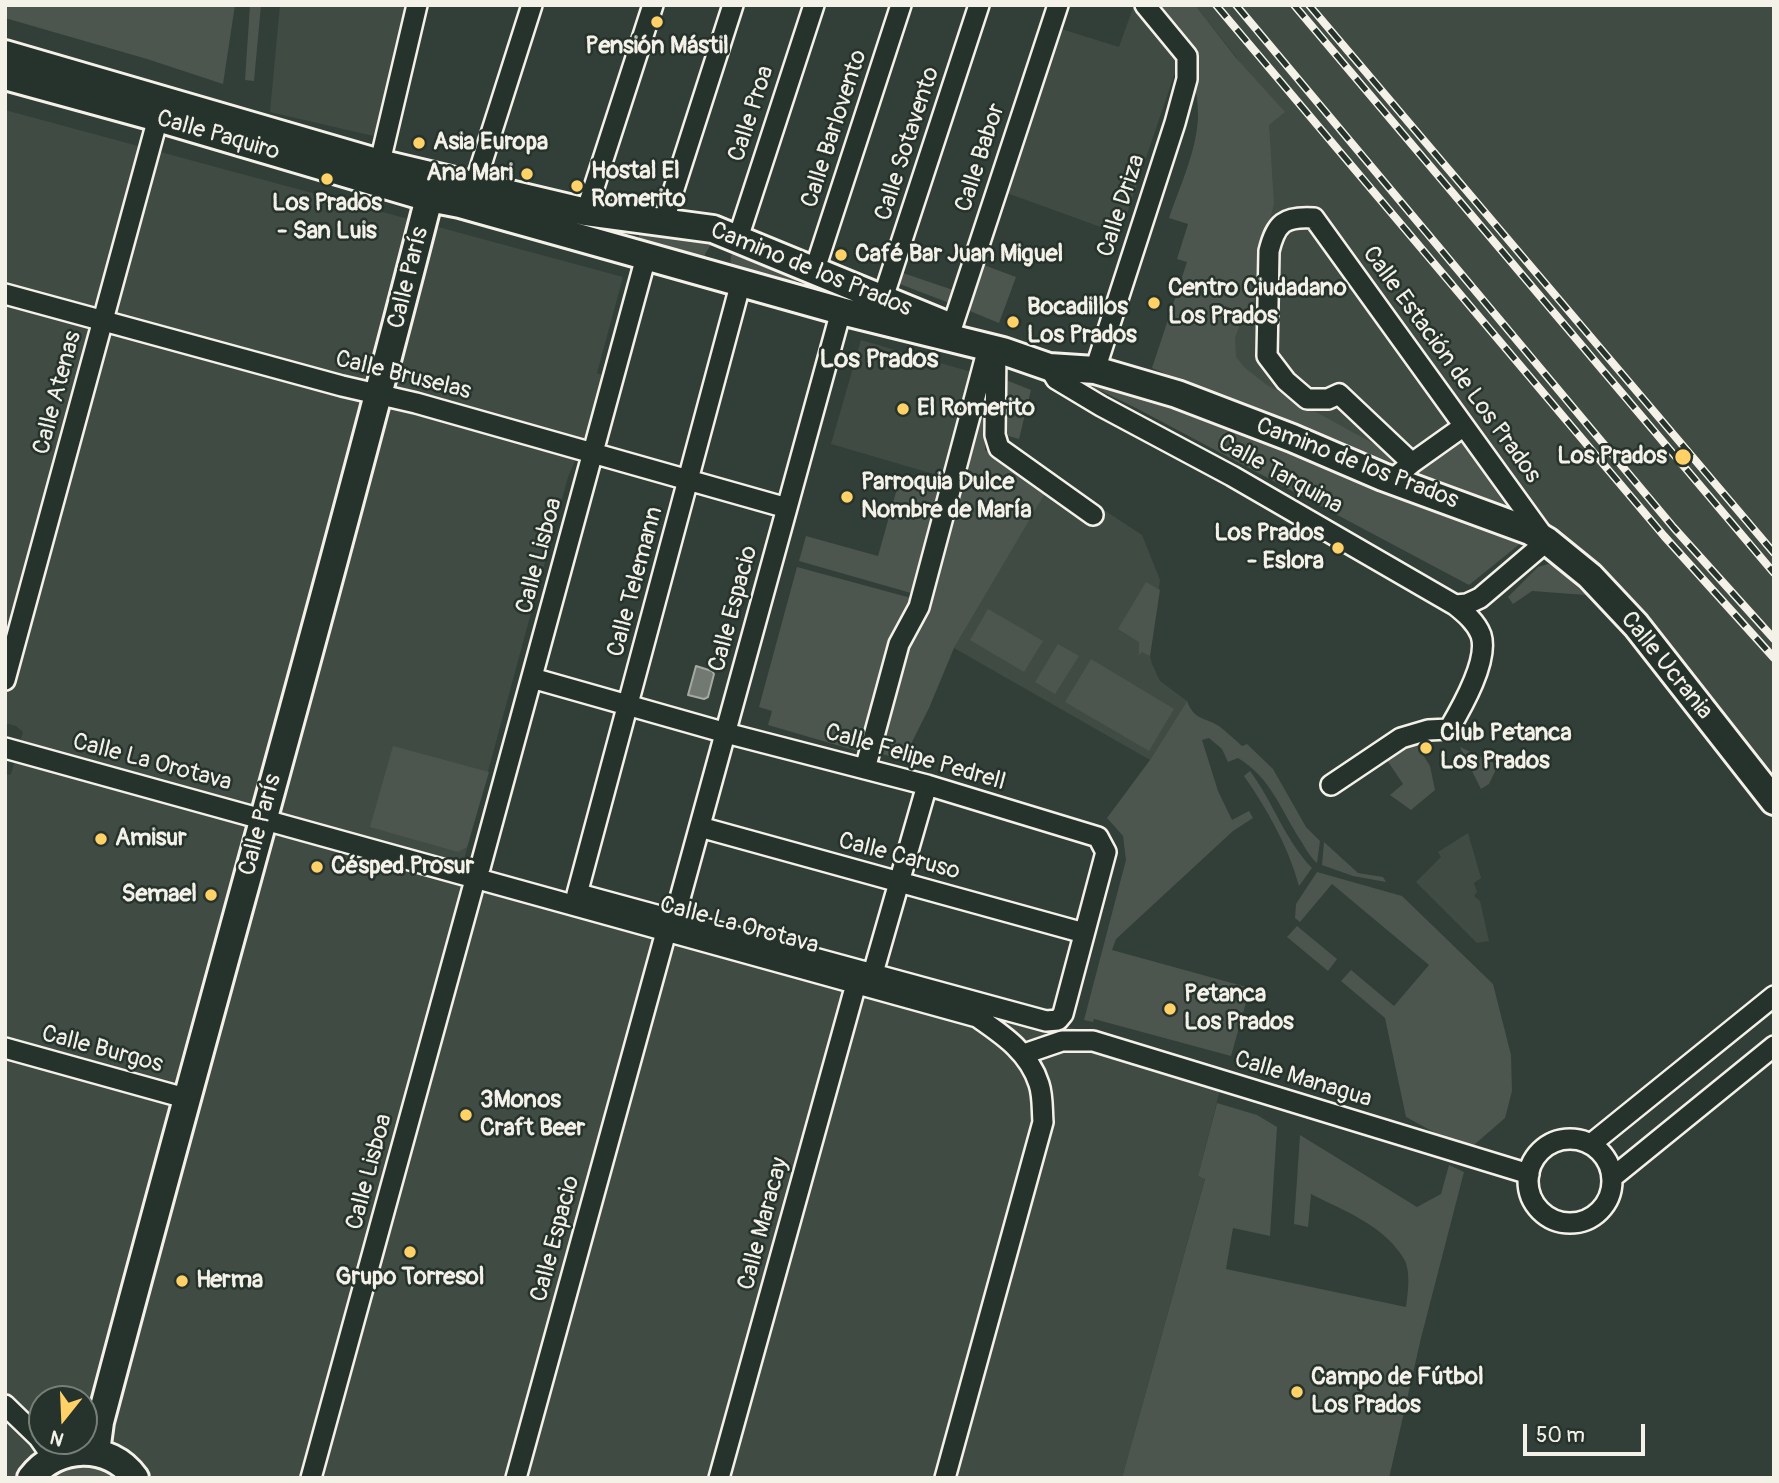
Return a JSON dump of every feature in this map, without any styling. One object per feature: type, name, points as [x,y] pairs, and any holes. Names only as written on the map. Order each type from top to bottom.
[{"type":"main road","name":"Calle Paquiro","points":[[5,54],[407,169]]},
{"type":"main road","name":"Calle Paquiro","points":[[5,76],[429,198]]},
{"type":"main road","name":"Camino de los Prados","points":[[407,169],[586,212],[713,229],[806,265],[996,349]]},
{"type":"main road","points":[[407,169],[429,198],[472,183]]},
{"type":"main road","name":"Camino de los Prados","points":[[429,198],[460,204],[841,311],[996,349],[1049,366],[1095,370],[1177,394],[1292,438],[1402,471],[1547,541]]},
{"type":"main road","name":"Calle París","points":[[98,1437],[185,1098],[379,395],[429,198]]},
{"type":"main road","points":[[733,280],[717,261],[722,246],[741,239]]},
{"type":"main road","points":[[787,296],[801,289],[806,265]]},
{"type":"main road","name":"Calle Ucrania","points":[[1547,541],[1590,576],[1636,625],[1774,801]]},
{"type":"main road","points":[[98,1453],[114,1459],[135,1478]]},
{"type":"main road","points":[[31,1478],[53,1458],[62,1455]]},
{"type":"street","points":[[380,162],[418,5]]},
{"type":"street","points":[[472,183],[532,5]]},
{"type":"street","points":[[586,212],[653,5]]},
{"type":"street","points":[[663,223],[733,5]]},
{"type":"street","name":"Calle Proa","points":[[741,239],[814,5]]},
{"type":"street","name":"Calle Barlovento","points":[[806,265],[901,5]]},
{"type":"street","name":"Calle Sotavento","points":[[883,298],[979,5]]},
{"type":"street","name":"Calle Babor","points":[[951,327],[1058,5]]},
{"type":"street","name":"Calle Driza","points":[[1095,370],[1187,79],[1187,56],[1145,5]]},
{"type":"street","name":"Calle Atenas","points":[[5,680],[158,118]]},
{"type":"street","name":"Calle Estación de Los Prados","points":[[1402,471],[1339,394],[1328,399],[1307,399],[1286,381],[1267,356],[1269,251],[1273,235],[1281,223],[1297,217],[1314,218],[1547,541]]},
{"type":"street","name":"Calle Lisboa","points":[[311,1478],[646,257]]},
{"type":"street","name":"Calle Telemann","points":[[577,894],[689,480],[733,280]]},
{"type":"street","name":"Calle Bruselas","points":[[5,294],[787,508]]},
{"type":"street","name":"Calle Espacio","points":[[516,1478],[700,827],[841,311]]},
{"type":"street","points":[[996,349],[995,435],[999,448],[1093,515]]},
{"type":"street","points":[[865,769],[899,644],[919,607],[996,349]]},
{"type":"street","name":"Calle Tarquina","points":[[1049,366],[1056,379],[1101,406],[1232,475],[1455,605],[1471,618],[1481,635],[1482,651],[1477,671],[1449,729],[1428,730],[1401,738],[1331,785]]},
{"type":"street","points":[[1402,471],[1464,426]]},
{"type":"street","points":[[1455,605],[1467,604],[1480,598],[1547,541]]},
{"type":"street","name":"Calle Felipe Pedrell","points":[[532,678],[726,733],[926,785],[1098,837],[1106,852],[1063,1014],[1058,1020],[1046,1021],[873,973]]},
{"type":"street","name":"Calle La Orotava","points":[[5,748],[391,856],[414,848],[478,874],[670,926],[856,984],[977,1017],[1010,1040],[1024,1054],[1040,1086],[1043,1122],[945,1478]]},
{"type":"street","points":[[478,874],[577,894],[670,926],[873,973],[926,785]]},
{"type":"street","name":"Calle Caruso","points":[[700,827],[1084,933]]},
{"type":"street","name":"Calle Maracay","points":[[719,1478],[856,984]]},
{"type":"street","points":[[1591,1144],[1774,996]]},
{"type":"street","name":"Calle Managua","points":[[1024,1054],[1062,1041],[1093,1041],[1529,1174]]},
{"type":"street","points":[[1613,1177],[1774,1046]]},
{"type":"street","name":"Calle Burgos","points":[[5,1048],[185,1098]]},
{"type":"street","points":[[1572,1139],[1591,1144],[1605,1157],[1613,1177],[1609,1198],[1597,1215],[1577,1223],[1557,1221],[1540,1210],[1530,1193],[1529,1174],[1537,1155],[1553,1143],[1572,1139]]},
{"type":"street","points":[[5,1405],[39,1438],[53,1458]]},
{"type":"shaded area","points":[[5,5],[235,5],[223,84],[5,18]]},
{"type":"shaded area","points":[[250,5],[261,5],[254,81],[245,80]]},
{"type":"shaded area","points":[[280,5],[414,5],[382,138],[270,112]]},
{"type":"shaded area","points":[[1134,5],[1177,58],[1178,64],[1120,234],[1004,192],[1058,28],[1119,47]]},
{"type":"shaded area","points":[[1152,5],[1195,5],[1237,59],[1285,112],[1269,125],[1274,204],[1263,246],[1260,292],[1243,315],[1235,338],[1236,357],[1245,368],[1267,385],[1398,458],[1397,465],[1385,467],[1152,368],[1187,262],[1177,259],[1188,224],[1169,218],[1190,159],[1198,113],[1191,78]]},
{"type":"shaded area","points":[[1195,5],[1774,5],[1774,778],[1645,615],[1600,566],[1561,531],[1385,467],[1164,373],[1196,290],[1198,116],[1197,95],[1190,80],[1237,58]]},
{"type":"shaded area","points":[[5,110],[623,277],[597,373],[602,375],[586,436],[568,477],[462,867],[1042,1028],[1069,1027],[1225,1070],[1198,1176],[1205,1178],[1122,1478],[5,1478],[5,776],[11,774],[23,732],[16,726],[5,723]]},
{"type":"shaded area","points":[[640,231],[714,240],[705,254],[705,264],[637,245]]},
{"type":"shaded area","points":[[734,251],[796,275],[797,280],[794,285],[730,267]]},
{"type":"shaded area","points":[[981,264],[1016,277],[999,323],[965,309]]},
{"type":"shaded area","points":[[900,272],[956,291],[952,304],[897,283]]},
{"type":"shaded area","name":"El Romerito","points":[[861,340],[975,373],[944,477],[831,444]]},
{"type":"shaded area","points":[[986,379],[985,450],[1007,468],[1046,492],[954,648],[909,748],[910,762],[882,754],[878,748]]},
{"type":"shaded area","points":[[1006,380],[1031,390],[1019,439],[1005,435]]},
{"type":"shaded area","points":[[1095,380],[1204,416],[1521,543],[1469,585],[1093,387]]},
{"type":"shaded area","points":[[1462,440],[1505,505],[1501,507],[1420,479],[1417,475],[1419,469]]},
{"type":"shaded area","points":[[900,478],[940,490],[911,593],[799,561],[806,536],[878,556]]},
{"type":"shaded area","points":[[1047,490],[1089,522],[1098,506],[1142,535],[1160,580],[1150,656],[1160,681],[1187,701],[1150,760],[954,648]]},
{"type":"shaded area","points":[[1553,565],[1586,595],[1532,591],[1513,604],[1508,597],[1538,567]]},
{"type":"shaded area","points":[[797,567],[911,598],[913,601],[864,753],[768,725],[772,711],[759,707]]},
{"type":"shaded area","points":[[1146,582],[1160,590],[1150,656],[1142,652],[1139,655],[1139,642],[1118,629]]},
{"type":"shaded area","points":[[988,609],[1043,641],[1024,672],[970,640]]},
{"type":"shaded area","points":[[1058,644],[1079,656],[1055,694],[1035,682]]},
{"type":"shaded area","points":[[1091,659],[1174,709],[1149,751],[1065,702]]},
{"type":"shaded area","points":[[696,666],[714,674],[708,697],[704,699],[688,695]]},
{"type":"shaded area","points":[[1187,701],[1196,715],[1219,726],[1242,746],[1247,744],[1273,769],[1306,827],[1320,841],[1317,863],[1259,775],[1238,758],[1228,762],[1222,749],[1209,738],[1202,740],[1218,791],[1232,820],[1249,811],[1253,818],[1233,831],[1116,939],[1112,950],[1250,988],[1231,1056],[1094,1019],[1093,1022],[1084,1020],[1126,860],[1123,836],[1107,818],[1150,760]]},
{"type":"shaded area","points":[[1416,744],[1430,766],[1435,790],[1411,810],[1390,795],[1403,784],[1385,757],[1403,746]]},
{"type":"shaded area","points":[[393,746],[489,772],[467,847],[458,852],[370,827]]},
{"type":"shaded area","points":[[1460,747],[1498,765],[1489,784],[1481,789]]},
{"type":"shaded area","points":[[1250,771],[1294,845],[1312,868],[1299,886],[1276,828],[1244,776]]},
{"type":"shaded area","points":[[1468,833],[1481,878],[1474,883],[1477,892],[1474,896],[1480,901],[1489,941],[1477,943],[1416,882],[1441,857],[1438,852]]},
{"type":"shaded area","points":[[1324,842],[1358,873],[1383,877],[1386,882],[1353,876],[1322,865]]},
{"type":"shaded area","points":[[1317,872],[1402,896],[1493,984],[1511,1055],[1512,1091],[1505,1118],[1474,1145],[1452,1142],[1406,1117],[1385,1018],[1341,981],[1351,970],[1394,1006],[1429,965],[1332,884],[1300,922],[1295,918],[1296,904]]},
{"type":"shaded area","points":[[1297,926],[1337,959],[1328,971],[1287,937]]},
{"type":"shaded area","points":[[1217,1103],[1257,1115],[1277,1127],[1270,1236],[1233,1228],[1226,1269],[1406,1307],[1408,1270],[1404,1259],[1396,1247],[1374,1228],[1311,1194],[1308,1227],[1294,1224],[1300,1135],[1417,1207],[1441,1194],[1449,1165],[1464,1172],[1421,1338],[1389,1478],[1122,1478],[1205,1179],[1198,1176]]},
{"type":"shaded area","points":[[87,1460],[124,1478],[42,1478]]},
{"type":"railway","points":[[1216,5],[1664,536],[1774,658]]},
{"type":"railway","points":[[1236,5],[1674,528],[1774,639]]},
{"type":"railway","points":[[1294,5],[1774,573]]},
{"type":"railway","points":[[1309,5],[1774,553]]},
{"type":"place","name":"Pensión Mástil","points":[[657,22]]},
{"type":"place","name":"Asia Europa","points":[[419,143]]},
{"type":"place","name":"Ana Mari","points":[[527,174]]},
{"type":"place","name":"Los Prados - San Luis","points":[[327,179]]},
{"type":"place","name":"Hostal El Romerito","points":[[577,186]]},
{"type":"place","name":"Café Bar Juan Miguel","points":[[841,255]]},
{"type":"place","name":"Centro Ciudadano Los Prados","points":[[1154,303]]},
{"type":"place","name":"Bocadillos Los Prados","points":[[1013,322]]},
{"type":"place","name":"El Romerito","points":[[903,409]]},
{"type":"place","name":"Los Prados","points":[[1683,457]]},
{"type":"place","name":"Parroquia Dulce Nombre de María","points":[[847,497]]},
{"type":"place","name":"Los Prados - Eslora","points":[[1338,548]]},
{"type":"place","name":"Club Petanca Los Prados","points":[[1426,748]]},
{"type":"place","name":"Amisur","points":[[101,839]]},
{"type":"place","name":"Césped Prosur","points":[[317,867]]},
{"type":"place","name":"Semael","points":[[211,895]]},
{"type":"place","name":"Petanca Los Prados","points":[[1170,1009]]},
{"type":"place","name":"3Monos Craft Beer","points":[[466,1115]]},
{"type":"place","name":"Grupo Torresol","points":[[410,1252]]},
{"type":"place","name":"Herma","points":[[182,1281]]},
{"type":"place","name":"Campo de Fútbol Los Prados","points":[[1297,1392]]},
{"type":"district","name":"Los Prados","points":[[879,360]]}]
